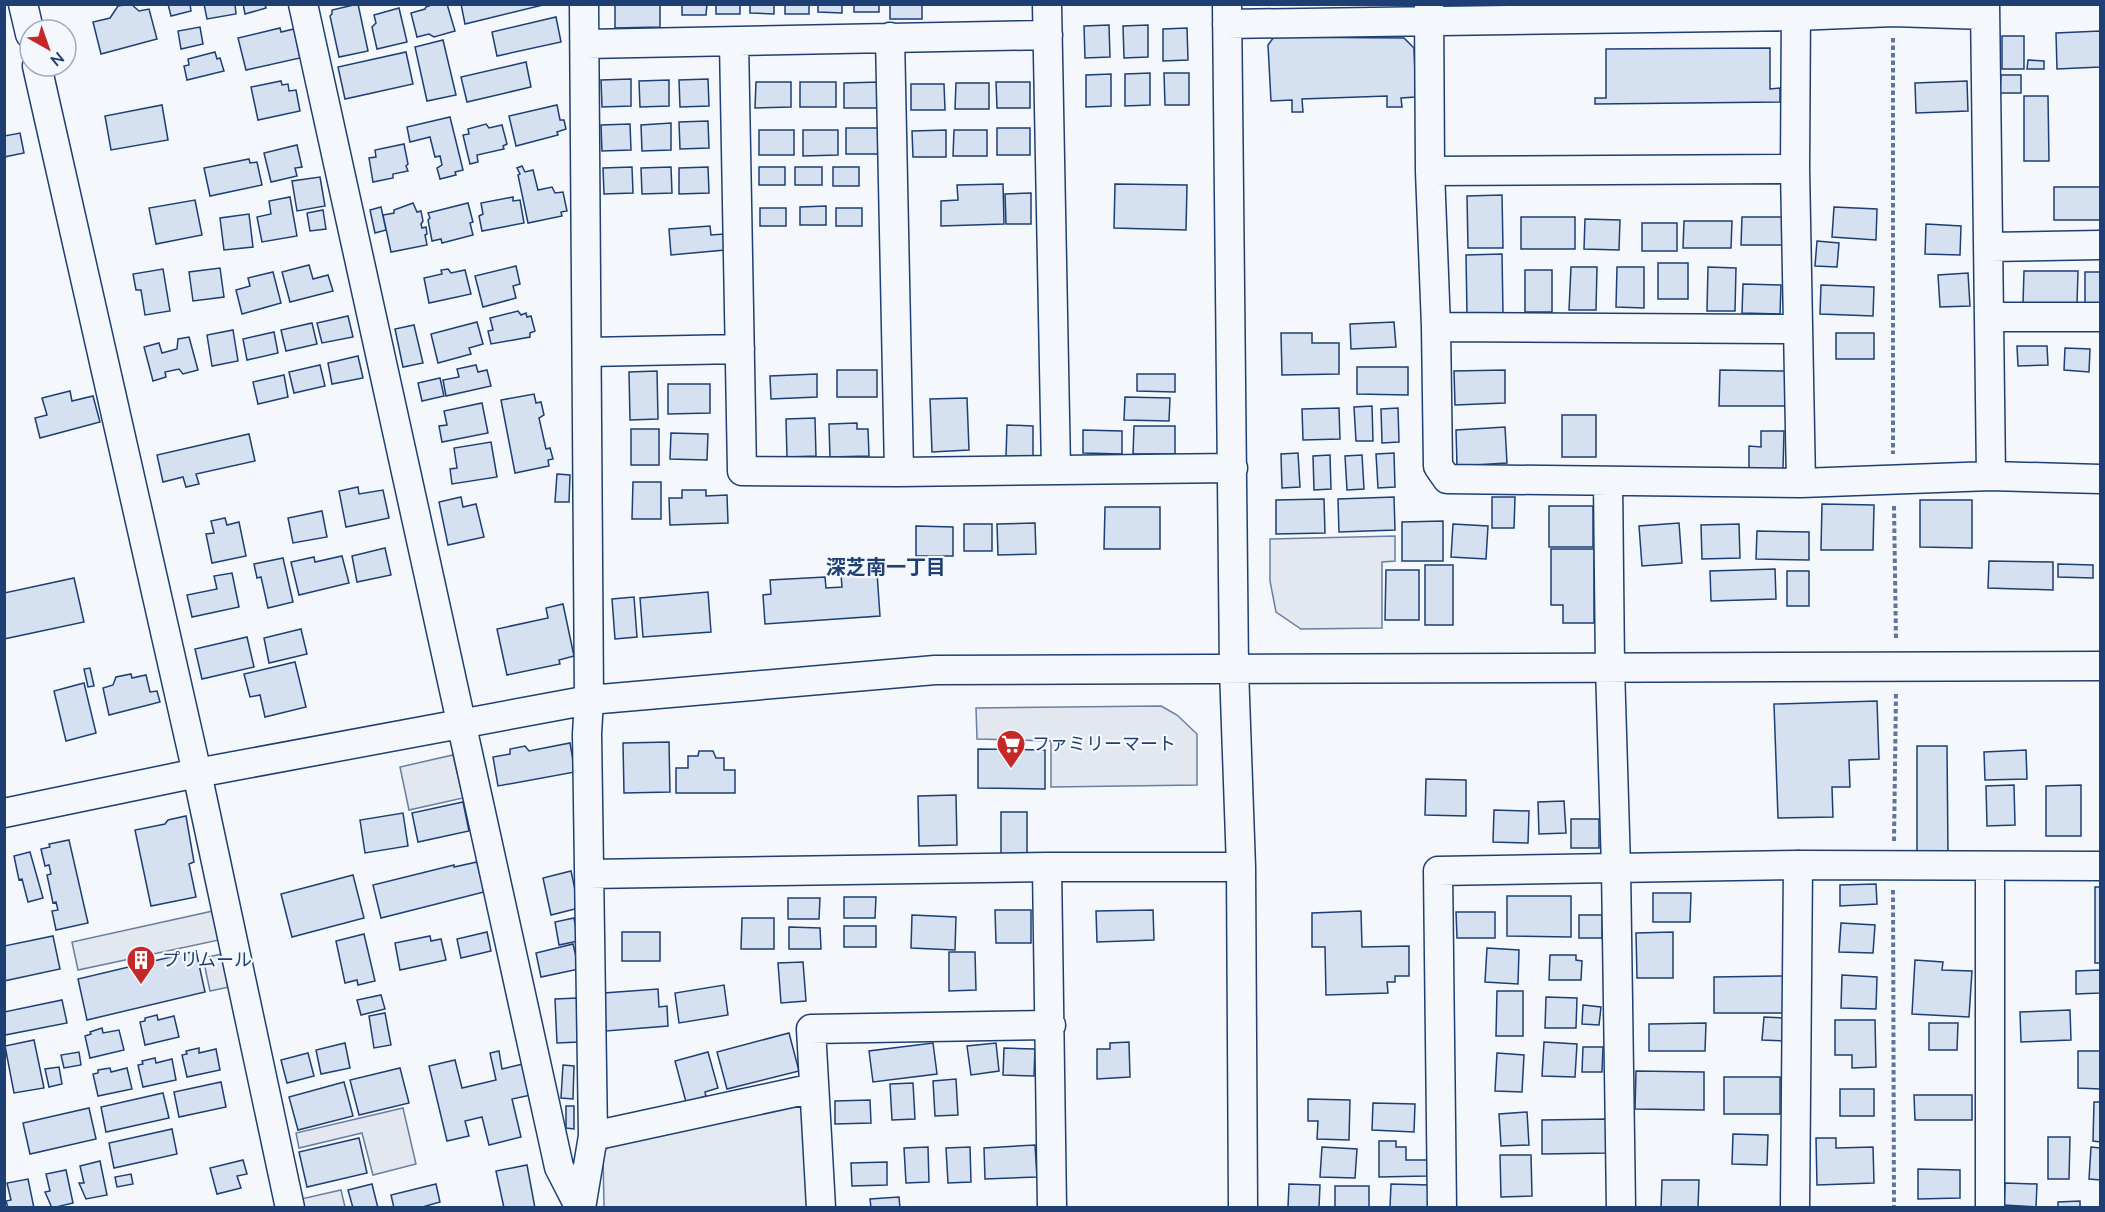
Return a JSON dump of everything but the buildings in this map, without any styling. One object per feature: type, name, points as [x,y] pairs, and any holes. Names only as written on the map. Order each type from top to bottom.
[{"type":"street","points":[[303,4],[559,1167],[580,1208]]},
{"type":"street","points":[[580,1208],[593,1136],[587,734],[589,700],[584,4]]},
{"type":"street","points":[[1047,4],[1056,469]]},
{"type":"street","points":[[1796,10],[1795,169],[1801,483]]},
{"type":"street","points":[[1243,1208],[1241,867],[1234,669],[1227,14],[1985,10],[1991,476]]},
{"type":"street","points":[[1429,12],[1430,171],[1438,466],[1447,479],[1801,483],[1991,476],[2100,479]]},
{"type":"street","points":[[586,44],[1048,35]]},
{"type":"street","points":[[890,38],[898,472]]},
{"type":"street","points":[[734,42],[742,471],[898,472],[1233,468]]},
{"type":"street","points":[[40,78],[196,773],[290,1208]]},
{"type":"street","points":[[1430,171],[1795,169]]},
{"type":"street","points":[[1989,247],[2100,245]]},
{"type":"street","points":[[1989,317],[2100,317]]},
{"type":"street","points":[[1436,327],[1797,329]]},
{"type":"street","points":[[587,352],[740,349]]},
{"type":"street","points":[[1608,481],[1621,1208]]},
{"type":"street","points":[[4,813],[196,773],[589,700],[936,670],[2100,666]]},
{"type":"street","points":[[1795,1208],[1798,865]]},
{"type":"street","points":[[1442,1208],[1438,871],[1798,865],[2100,866]]},
{"type":"street","points":[[589,874],[1047,867],[1241,867]]},
{"type":"street","points":[[1047,867],[1052,1208]]},
{"type":"street","points":[[1990,867],[1990,1208]]},
{"type":"street","points":[[821,1208],[811,1029],[1051,1025]]},
{"type":"street","points":[[593,1136],[814,1088]]},
{"type":"path","points":[[1893,12],[1893,479],[1896,666],[1893,866],[1894,1208]]},
{"type":"shaded area","points":[[1395,536],[1395,561],[1382,562],[1382,628],[1301,629],[1276,612],[1270,581],[1270,539]]},
{"type":"shaded area","points":[[1161,706],[1177,715],[1197,734],[1197,785],[1051,787],[1051,741],[977,739],[976,708]]},
{"type":"shaded area","points":[[453,755],[463,798],[409,810],[400,767]]},
{"type":"shaded area","points":[[213,911],[219,940],[78,970],[72,942]]},
{"type":"shaded area","points":[[222,954],[229,987],[210,991],[203,958]]},
{"type":"shaded area","points":[[795,1102],[802,1109],[809,1207],[604,1207],[603,1153],[609,1146]]},
{"type":"shaded area","points":[[403,1108],[416,1164],[373,1175],[362,1133],[299,1148],[296,1133]]},
{"type":"shaded area","points":[[341,1190],[345,1207],[302,1207],[301,1199]]},
{"type":"place","name":"ファミリーマート","points":[[1011,770]]},
{"type":"place","name":"プリムール","points":[[141,986]]},
{"type":"district","name":"深芝南一丁目","points":[[886,567]]}]
